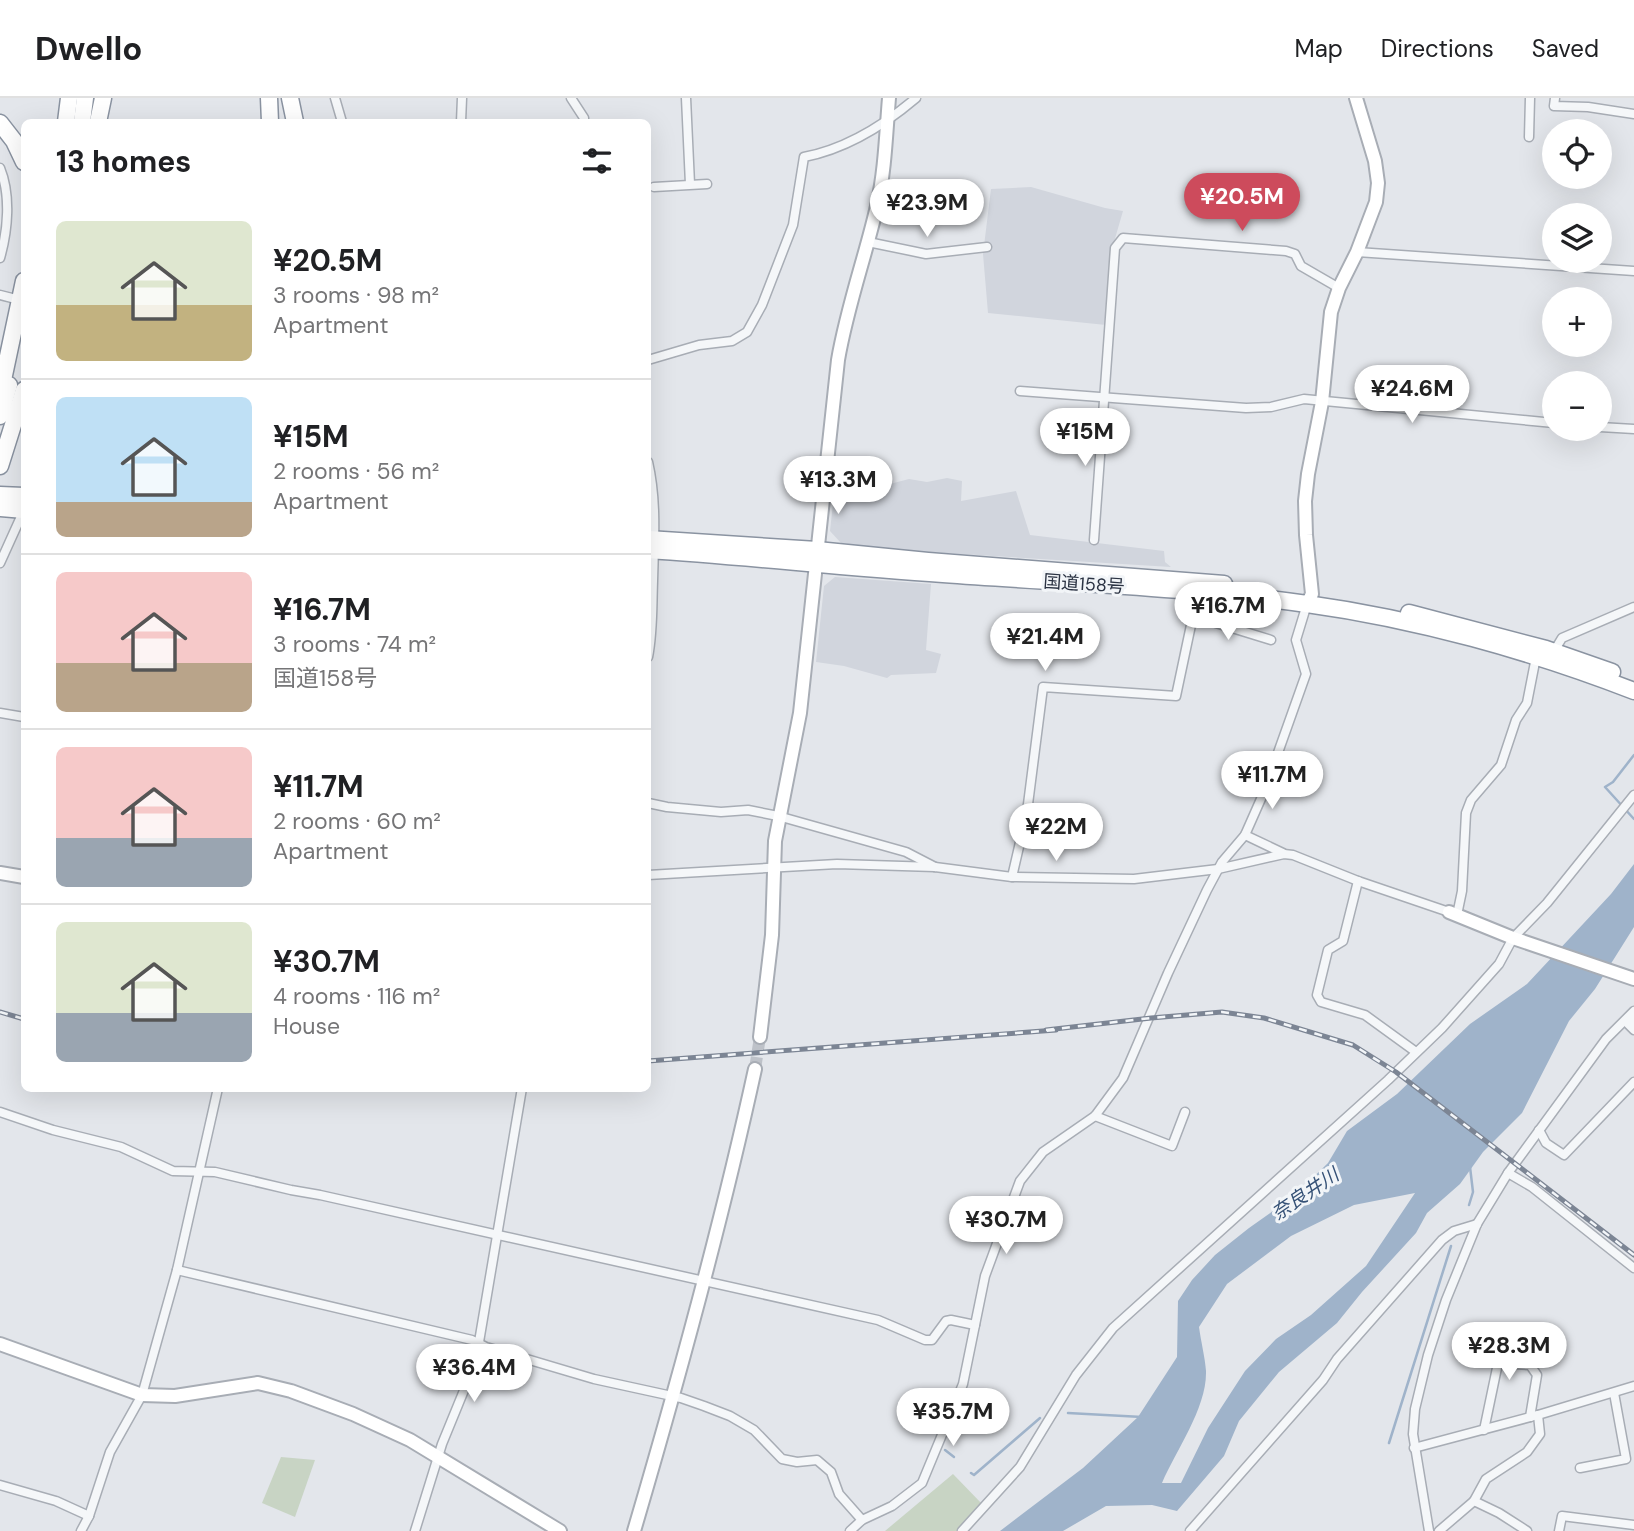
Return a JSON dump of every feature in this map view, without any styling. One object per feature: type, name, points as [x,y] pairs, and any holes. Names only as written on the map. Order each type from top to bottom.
[{"type":"highway","points":[[66,119],[69,98]]},
{"type":"highway","points":[[82,119],[85,98]]},
{"type":"highway","points":[[99,119],[103,98]]},
{"type":"highway","points":[[271,98],[271,119]]},
{"type":"highway","points":[[290,98],[294,119]]},
{"type":"highway","points":[[295,119],[296,98]]},
{"type":"highway","points":[[0,123],[21,156]]},
{"type":"highway","points":[[0,394],[21,295]]},
{"type":"highway","points":[[0,416],[21,340]]},
{"type":"highway","points":[[0,466],[21,400]]},
{"type":"highway","points":[[0,489],[21,488]]},
{"type":"highway","points":[[0,495],[21,496]]},
{"type":"highway","points":[[0,508],[21,510]]},
{"type":"highway","name":"国道158号","points":[[651,545],[816,557],[1198,592],[1310,599]]},
{"type":"highway","name":"国道158号","points":[[816,557],[928,561],[1193,580],[1431,618],[1634,680]]},
{"type":"highway","name":"国道158号","points":[[1544,654],[1634,691]]},
{"type":"street","points":[[335,98],[341,119]]},
{"type":"street","points":[[461,119],[462,98]]},
{"type":"street","points":[[570,98],[584,119]]},
{"type":"street","points":[[686,98],[690,184]]},
{"type":"street","points":[[760,1037],[772,935],[778,816],[800,713],[838,360],[847,310],[868,242],[883,174],[888,98]]},
{"type":"street","points":[[651,358],[699,345],[732,341],[744,335],[762,305],[793,225],[804,157],[848,144],[916,98]]},
{"type":"street","points":[[850,1531],[862,1520],[892,1506],[922,1483],[963,1384],[988,1265],[1020,1181],[1043,1152],[1095,1116],[1124,1078],[1168,973],[1219,869],[1245,835],[1264,792],[1306,674],[1296,640],[1310,599],[1305,501],[1322,402],[1328,332],[1339,288],[1371,218],[1378,183],[1375,161],[1356,98]]},
{"type":"street","points":[[1528,137],[1530,98]]},
{"type":"street","points":[[1555,98],[1554,106],[1589,103],[1634,114]]},
{"type":"street","points":[[0,258],[6,227],[6,203],[1,171]]},
{"type":"street","points":[[654,187],[707,184]]},
{"type":"street","points":[[1094,540],[1115,248],[1123,238],[1286,251],[1295,254],[1301,266],[1339,288]]},
{"type":"street","points":[[868,242],[926,254],[987,247]]},
{"type":"street","points":[[1357,252],[1634,271]]},
{"type":"street","points":[[0,295],[12,298]]},
{"type":"street","points":[[1020,391],[1246,408],[1271,407],[1299,398],[1542,422]]},
{"type":"street","points":[[1612,428],[1634,429]]},
{"type":"street","points":[[651,475],[654,488],[651,643]]},
{"type":"street","points":[[0,563],[21,517]]},
{"type":"street","points":[[1012,877],[1027,812],[1043,687],[1176,696],[1198,592]]},
{"type":"street","points":[[1453,913],[1462,891],[1466,813],[1471,800],[1501,765],[1544,654],[1562,638],[1634,607]]},
{"type":"street","points":[[1193,616],[1271,640]]},
{"type":"street","points":[[0,713],[21,716]]},
{"type":"street","points":[[962,1531],[1020,1467],[1076,1375],[1113,1328],[1416,1052],[1475,992],[1634,795]]},
{"type":"street","points":[[651,804],[722,811],[748,810],[778,816],[906,852],[936,867]]},
{"type":"street","points":[[1618,816],[1634,804]]},
{"type":"street","points":[[1245,835],[1358,881],[1634,979]]},
{"type":"street","points":[[651,875],[837,864],[936,867],[1012,877],[1134,879],[1219,869],[1284,853]]},
{"type":"street","points":[[0,873],[21,876]]},
{"type":"street","points":[[1358,881],[1343,941],[1328,950],[1317,995],[1321,1002],[1365,1015],[1416,1052]]},
{"type":"street","points":[[1429,1531],[1413,1434],[1415,1409],[1428,1355],[1446,1300],[1477,1224],[1508,1173],[1606,1039],[1634,1011]]},
{"type":"street","points":[[1634,1019],[1628,1024],[1634,1030]]},
{"type":"street","points":[[634,1531],[705,1282],[755,1069]]},
{"type":"street","points":[[1539,1130],[1546,1143],[1564,1155],[1634,1082]]},
{"type":"street","points":[[81,1531],[89,1516],[110,1452],[142,1395],[177,1270],[217,1092]]},
{"type":"street","points":[[415,1531],[479,1342],[521,1092]]},
{"type":"street","points":[[0,1112],[53,1130],[121,1147],[173,1171],[215,1172],[878,1320],[925,1340],[932,1340],[946,1321],[975,1325]]},
{"type":"street","points":[[1095,1116],[1172,1146],[1185,1112]]},
{"type":"street","points":[[1508,1173],[1532,1187],[1634,1268]]},
{"type":"street","points":[[1190,1531],[1324,1380],[1337,1359],[1427,1254],[1454,1231],[1477,1224]]},
{"type":"street","points":[[177,1270],[479,1342],[486,1347],[594,1380],[704,1406],[743,1423],[782,1459],[797,1462],[817,1460],[831,1472],[839,1494],[862,1520]]},
{"type":"street","points":[[0,1345],[142,1395],[175,1396],[258,1383],[276,1386],[353,1414],[410,1440],[561,1531]]},
{"type":"street","points":[[1439,1531],[1474,1501],[1486,1479],[1527,1452],[1540,1434],[1534,1416],[1537,1375],[1530,1366],[1498,1363],[1484,1430]]},
{"type":"street","points":[[1414,1448],[1634,1386]]},
{"type":"street","points":[[1580,1468],[1626,1459],[1614,1393]]},
{"type":"street","points":[[0,1485],[56,1501],[89,1516]]},
{"type":"street","points":[[1474,1501],[1527,1531]]},
{"type":"street","points":[[1559,1531],[1562,1516],[1634,1525]]},
{"type":"shaded area","points":[[1031,187],[1123,211],[1114,242],[1106,325],[988,313],[983,254],[991,189]]},
{"type":"shaded area","points":[[947,478],[962,481],[961,501],[1016,491],[1030,535],[1164,551],[1165,562],[1171,567],[896,550],[841,543],[830,531],[835,485],[890,484],[909,479],[927,482]]},
{"type":"shaded area","points":[[835,577],[931,584],[926,650],[941,654],[936,673],[891,675],[887,678],[844,666],[816,662],[824,586]]},
{"type":"green space","points":[[281,1457],[315,1460],[295,1517],[262,1503]]},
{"type":"green space","points":[[953,1474],[983,1505],[958,1531],[885,1531]]},
{"type":"water","name":"奈良井川","points":[[1634,864],[1634,927],[1595,989],[1569,1021],[1522,1113],[1483,1152],[1460,1184],[1427,1213],[1416,1233],[1337,1323],[1279,1372],[1239,1421],[1224,1456],[1177,1511],[1152,1505],[1106,1506],[1063,1531],[1000,1531],[1083,1468],[1138,1417],[1177,1357],[1178,1301],[1192,1280],[1215,1255],[1294,1196],[1328,1163],[1347,1131],[1397,1094],[1470,1024],[1527,984],[1611,894]],"holes":[[[1415,1193],[1366,1266],[1311,1315],[1276,1339],[1245,1371],[1208,1428],[1181,1483],[1162,1483],[1202,1399],[1206,1371],[1199,1327],[1227,1284],[1291,1236],[1354,1205]]]},
{"type":"waterway","points":[[1634,755],[1613,782],[1605,787],[1634,819]]},
{"type":"waterway","points":[[1469,1205],[1473,1192],[1470,1167]]},
{"type":"waterway","points":[[1389,1443],[1451,1246]]},
{"type":"waterway","points":[[1068,1413],[1142,1417]]},
{"type":"waterway","points":[[971,1473],[974,1475],[1040,1418]]},
{"type":"waterway","points":[[945,1450],[954,1457]]},
{"type":"tunnel","points":[[755,1069],[760,1037]]},
{"type":"railway","points":[[0,1012],[21,1018]]},
{"type":"railway","points":[[1046,1030],[1222,1012],[1264,1018],[1353,1045],[1396,1072],[1634,1255]]},
{"type":"railway","points":[[651,1061],[1056,1030]]}]
